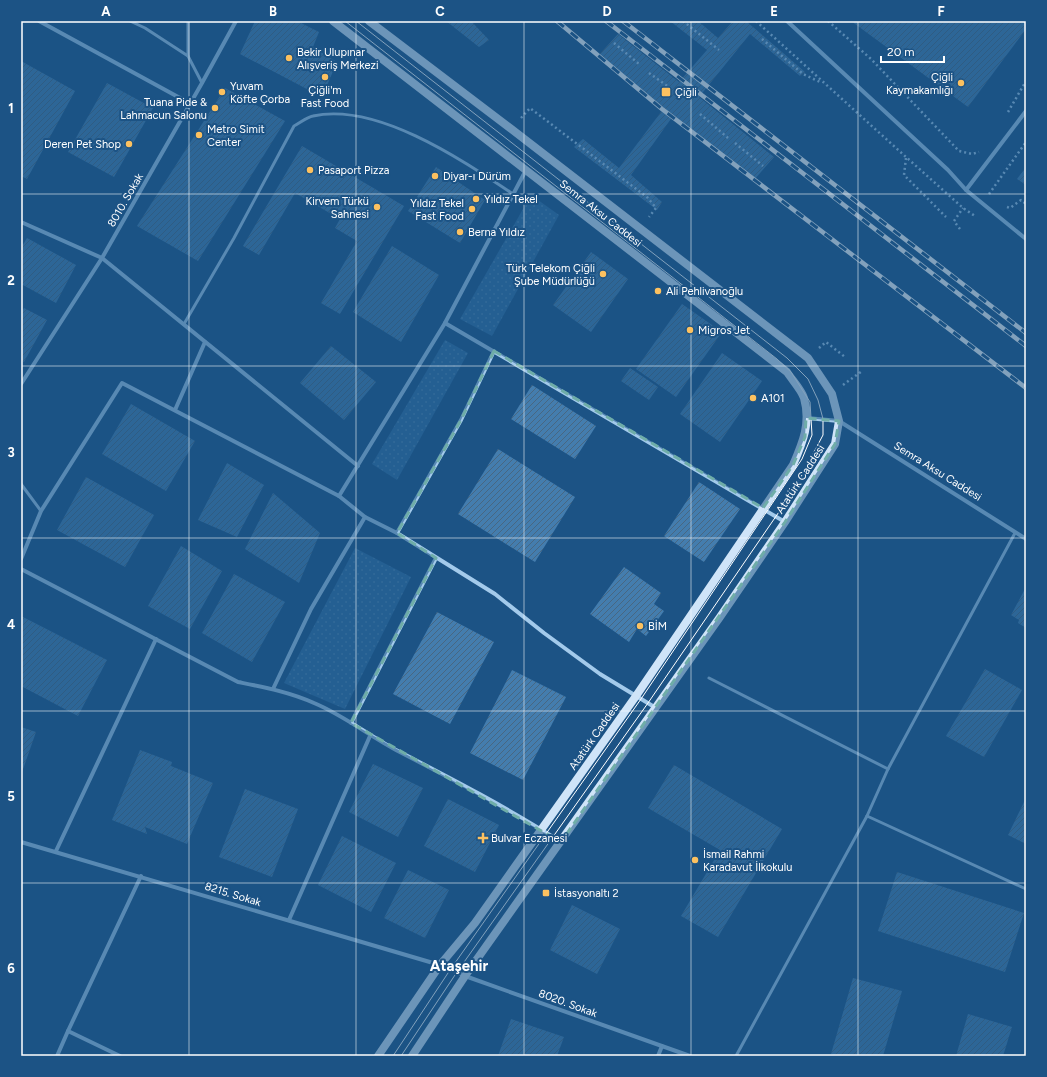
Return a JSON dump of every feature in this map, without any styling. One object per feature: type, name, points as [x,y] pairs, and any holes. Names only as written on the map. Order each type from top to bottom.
[{"type":"street","points":[[39,21],[191,104]]},
{"type":"street","name":"8010. Sokak","points":[[22,381],[102,258],[191,104],[236,21]]},
{"type":"street","name":"Semra Aksu Caddesi","points":[[333,21],[527,169],[787,372],[804,397],[806,418],[839,421],[1026,539]]},
{"type":"street","name":"Semra Aksu Caddesi","points":[[369,21],[808,358],[832,394],[839,421]]},
{"type":"street","points":[[787,21],[948,170],[966,190],[1026,239]]},
{"type":"street","points":[[966,190],[1026,111]]},
{"type":"street","points":[[339,496],[445,322],[527,169]]},
{"type":"street","points":[[21,222],[102,258],[358,466]]},
{"type":"street","points":[[445,322],[785,522]]},
{"type":"street","points":[[175,410],[206,342]]},
{"type":"street","points":[[397,533],[461,420],[494,351]]},
{"type":"street","points":[[21,559],[41,511],[122,383],[339,496],[365,517],[397,533],[495,594],[544,633],[600,674],[656,708]]},
{"type":"street","name":"Atatürk Caddesi","points":[[378,1056],[440,965],[475,923],[636,696],[793,465],[805,437],[806,418]]},
{"type":"street","name":"Atatürk Caddesi","points":[[412,1056],[465,976],[656,708],[785,522],[835,444],[839,421]]},
{"type":"street","points":[[273,690],[311,609],[365,517]]},
{"type":"street","points":[[352,723],[436,558]]},
{"type":"street","points":[[21,569],[238,682],[314,702],[352,723],[370,736],[460,783],[561,842]]},
{"type":"street","points":[[56,851],[156,639]]},
{"type":"street","points":[[289,920],[370,736]]},
{"type":"street","name":"8215. Sokak","points":[[21,842],[56,851],[440,965]]},
{"type":"street","points":[[57,1056],[141,876]]},
{"type":"street","name":"8020. Sokak","points":[[440,965],[465,976],[690,1056]]},
{"type":"street","points":[[68,1031],[120,1056]]},
{"type":"street","points":[[658,1056],[662,1046]]},
{"type":"lane","points":[[130,21],[145,28],[188,56]]},
{"type":"lane","points":[[188,21],[188,56],[202,83]]},
{"type":"lane","points":[[184,324],[234,238],[294,126],[312,116],[350,114],[413,133],[484,174],[513,194]]},
{"type":"lane","points":[[21,484],[41,511]]},
{"type":"lane","points":[[736,1056],[867,816],[888,769],[1015,533]]},
{"type":"lane","points":[[709,678],[888,769]]},
{"type":"lane","points":[[867,816],[1026,889]]},
{"type":"path","points":[[683,21],[719,50]]},
{"type":"path","points":[[756,21],[824,84],[976,217]]},
{"type":"path","points":[[828,21],[871,59],[959,151],[972,154],[980,151]]},
{"type":"path","points":[[762,39],[803,74],[824,84]]},
{"type":"path","points":[[614,43],[639,64]]},
{"type":"path","points":[[649,73],[673,90]]},
{"type":"path","points":[[1006,115],[1026,81]]},
{"type":"path","points":[[510,128],[530,108],[578,143],[648,198],[656,208],[640,229]]},
{"type":"path","points":[[700,114],[728,138]]},
{"type":"path","points":[[992,198],[989,194],[1026,142]]},
{"type":"path","points":[[735,143],[763,166]]},
{"type":"path","points":[[906,157],[904,176],[946,217]]},
{"type":"path","points":[[1002,205],[1010,208],[1021,200],[1026,204]]},
{"type":"path","points":[[960,229],[954,220],[964,208]]},
{"type":"path","points":[[826,342],[846,357]]},
{"type":"path","points":[[832,394],[862,371]]},
{"type":"highlighted area","points":[[494,351],[763,508],[793,465],[805,437],[806,418],[839,421],[835,444],[785,522],[561,842],[351,723],[436,558],[397,533],[461,420]]},
{"type":"shaded area","points":[[531,195],[559,215],[492,336],[460,319]]},
{"type":"shaded area","points":[[445,340],[468,353],[397,480],[372,464]]},
{"type":"shaded area","points":[[355,548],[411,577],[345,709],[284,683]]},
{"type":"building","name":"Bekir Ulupınar Alışveriş Merkezi","points":[[255,21],[297,21],[319,32],[313,47],[337,62],[322,97],[240,54]]},
{"type":"building","points":[[446,21],[471,21],[489,40],[479,47]]},
{"type":"building","points":[[670,21],[698,21],[718,38],[733,21],[746,21],[805,72],[800,76],[750,34],[699,97],[774,157],[754,180],[673,116],[631,175],[662,202],[657,210],[574,147],[583,139],[619,168],[664,108],[598,56],[618,34],[679,82],[707,50]]},
{"type":"building","name":"Çiğli Kaymakamlığı","points":[[851,21],[1026,21],[1026,29],[968,107]]},
{"type":"building","points":[[21,61],[75,91],[27,179],[21,176]]},
{"type":"building","points":[[107,83],[153,108],[114,177],[68,152]]},
{"type":"building","points":[[225,88],[285,121],[198,261],[137,226]]},
{"type":"building","points":[[302,146],[404,206],[340,314],[321,303],[357,241],[335,228],[340,219],[295,193],[259,255],[243,246]]},
{"type":"building","points":[[436,167],[485,200],[460,243],[408,211]]},
{"type":"building","points":[[1026,167],[1026,185],[1017,179]]},
{"type":"building","points":[[27,238],[76,265],[56,303],[21,284],[21,248]]},
{"type":"building","points":[[392,246],[439,275],[401,342],[353,312]]},
{"type":"building","points":[[591,252],[628,279],[591,332],[553,305]]},
{"type":"building","points":[[682,304],[722,332],[676,397],[636,369]]},
{"type":"building","points":[[24,308],[47,320],[24,362],[21,360],[21,313]]},
{"type":"building","points":[[331,346],[376,382],[344,420],[300,383]]},
{"type":"building","points":[[722,353],[762,381],[720,442],[680,414]]},
{"type":"building","points":[[630,368],[658,387],[649,400],[621,381]]},
{"type":"building","points":[[532,385],[596,426],[575,459],[511,419]]},
{"type":"building","points":[[131,404],[195,441],[166,491],[102,454]]},
{"type":"building","points":[[498,449],[575,497],[535,562],[458,514]]},
{"type":"building","points":[[227,463],[264,485],[237,537],[198,520]]},
{"type":"building","points":[[86,477],[154,515],[125,567],[57,530]]},
{"type":"building","points":[[699,482],[740,509],[704,562],[664,536]]},
{"type":"building","points":[[273,493],[320,533],[299,583],[245,549]]},
{"type":"building","points":[[181,546],[222,571],[190,629],[148,606]]},
{"type":"building","points":[[624,567],[661,593],[654,604],[664,611],[646,636],[637,629],[629,642],[590,614]]},
{"type":"building","points":[[234,574],[285,602],[252,662],[202,633]]},
{"type":"building","points":[[1026,587],[1026,628],[1018,623],[1019,620],[1011,615]]},
{"type":"building","points":[[437,612],[494,642],[450,724],[393,694]]},
{"type":"building","points":[[21,616],[107,660],[78,716],[21,686]]},
{"type":"building","points":[[985,669],[1022,690],[984,757],[946,736]]},
{"type":"building","points":[[512,670],[566,697],[523,780],[470,753]]},
{"type":"building","points":[[21,727],[36,732],[21,775]]},
{"type":"building","points":[[140,750],[172,762],[171,766],[213,783],[187,844],[145,827],[147,834],[112,820]]},
{"type":"building","points":[[373,764],[423,788],[398,837],[349,812]]},
{"type":"building","points":[[674,765],[782,829],[718,937],[681,916],[720,850],[648,808]]},
{"type":"building","points":[[245,789],[298,809],[272,877],[219,857]]},
{"type":"building","points":[[1026,798],[1026,844],[1008,835]]},
{"type":"building","points":[[448,799],[499,825],[475,872],[424,846]]},
{"type":"building","points":[[342,836],[396,863],[371,912],[318,885]]},
{"type":"building","points":[[408,870],[449,890],[425,938],[384,918]]},
{"type":"building","points":[[897,872],[1024,913],[1005,972],[878,931]]},
{"type":"building","points":[[572,905],[620,929],[597,974],[550,950]]},
{"type":"building","points":[[853,978],[902,991],[883,1056],[837,1056],[831,1054]]},
{"type":"building","points":[[968,1014],[1012,1027],[1003,1056],[956,1056]]},
{"type":"building","points":[[511,1019],[564,1037],[557,1056],[498,1056]]},
{"type":"tram line","points":[[345,21],[777,359],[791,372],[810,402],[812,435],[802,459],[641,699],[450,970],[393,1056]]},
{"type":"tram line","points":[[356,21],[787,358],[808,379],[818,400],[823,419],[823,435],[794,490],[648,703],[457,972],[401,1056]]},
{"type":"railway","points":[[557,21],[662,109],[1026,388]]},
{"type":"railway","points":[[606,21],[1026,346]]},
{"type":"railway","points":[[623,21],[1026,333]]},
{"type":"place","name":"Bekir Ulupınar Alışveriş Merkezi","points":[[289,58]]},
{"type":"place","name":"Çiğli'm Fast Food","points":[[325,77]]},
{"type":"place","name":"Çiğli Kaymakamlığı","points":[[961,83]]},
{"type":"place","name":"Yuvam Köfte Çorba","points":[[222,92]]},
{"type":"place","name":"Çiğli","points":[[666,92]]},
{"type":"place","name":"Tuana Pide & Lahmacun Salonu","points":[[215,108]]},
{"type":"place","name":"Metro Simit Center","points":[[199,135]]},
{"type":"place","name":"Deren Pet Shop","points":[[129,144]]},
{"type":"place","name":"Pasaport Pizza","points":[[310,170]]},
{"type":"place","name":"Diyar-ı Dürüm","points":[[435,176]]},
{"type":"place","name":"Yıldız Tekel","points":[[476,199]]},
{"type":"place","name":"Kirvem Türkü Sahnesi","points":[[377,207]]},
{"type":"place","name":"Yıldız Tekel Fast Food","points":[[472,209]]},
{"type":"place","name":"Berna Yıldız","points":[[460,232]]},
{"type":"place","name":"Türk Telekom Çiğli Şube Müdürlüğü","points":[[603,274]]},
{"type":"place","name":"Ali Pehlivanoğlu","points":[[658,291]]},
{"type":"place","name":"Migros Jet","points":[[690,330]]},
{"type":"place","name":"A101","points":[[753,398]]},
{"type":"place","name":"BİM","points":[[640,626]]},
{"type":"place","name":"Bulvar Eczanesi","points":[[483,838]]},
{"type":"place","name":"İsmail Rahmi Karadavut İlkokulu","points":[[695,860]]},
{"type":"place","name":"İstasyonaltı 2","points":[[546,893]]},
{"type":"district","name":"Ataşehir","points":[[459,966]]}]
